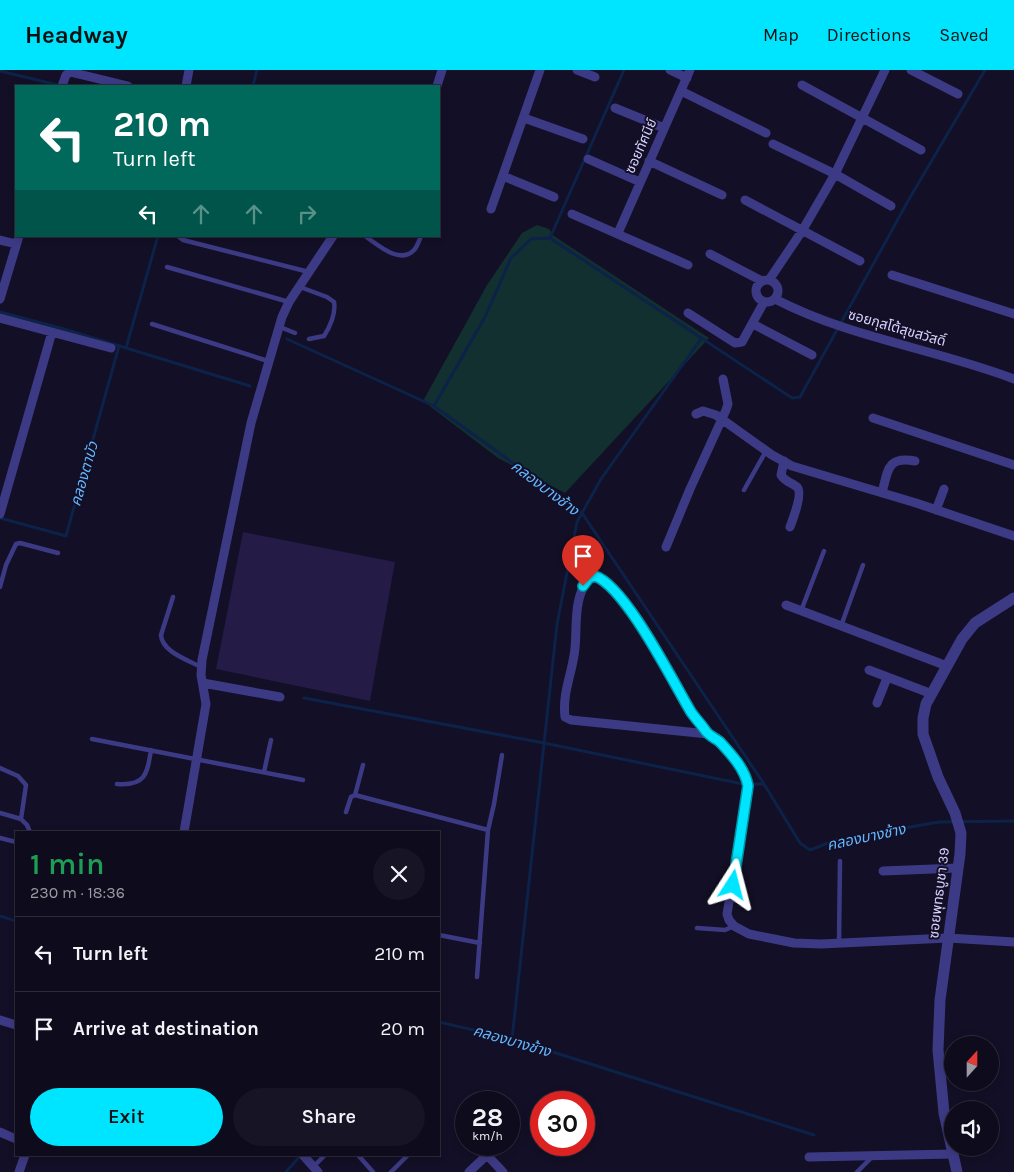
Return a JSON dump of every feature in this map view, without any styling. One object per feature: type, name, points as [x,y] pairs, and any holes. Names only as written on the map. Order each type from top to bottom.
[{"type":"street","points":[[186,85],[189,70]]},
{"type":"street","points":[[436,85],[442,70]]},
{"type":"street","points":[[491,209],[540,70]]},
{"type":"street","points":[[577,70],[595,77]]},
{"type":"street","points":[[670,70],[688,74]]},
{"type":"street","points":[[710,254],[765,281],[776,284],[778,295],[775,299],[764,302],[760,300],[756,293],[756,288],[765,281],[802,231],[835,174],[885,70]]},
{"type":"street","points":[[911,70],[958,94]]},
{"type":"street","points":[[63,83],[70,71],[124,85]]},
{"type":"street","name":"ซอยทัศนีย์","points":[[618,233],[688,74]]},
{"type":"street","points":[[802,85],[921,150]]},
{"type":"street","points":[[681,91],[766,133]]},
{"type":"street","points":[[615,108],[664,128]]},
{"type":"street","points":[[524,118],[583,139]]},
{"type":"street","points":[[773,144],[835,174],[891,206]]},
{"type":"street","points":[[588,159],[640,182]]},
{"type":"street","points":[[649,161],[722,195]]},
{"type":"street","points":[[503,176],[554,197]]},
{"type":"street","points":[[745,200],[860,261]]},
{"type":"street","points":[[572,214],[688,265]]},
{"type":"street","points":[[184,831],[206,704],[201,667],[251,423],[278,327],[289,302],[332,237]]},
{"type":"street","points":[[0,240],[17,240],[0,299]]},
{"type":"street","points":[[892,275],[1014,314]]},
{"type":"street","name":"ซอยกุสโต้สุขสวัสดิ์","points":[[775,299],[797,310],[850,330],[929,351],[1014,379]]},
{"type":"street","points":[[688,313],[738,344],[742,342],[764,302]]},
{"type":"street","points":[[0,318],[111,348]]},
{"type":"street","points":[[753,324],[812,354]]},
{"type":"street","points":[[0,513],[52,332]]},
{"type":"street","points":[[666,547],[728,404],[723,379]]},
{"type":"street","points":[[696,414],[703,410],[722,419],[766,451],[792,466],[1014,536]]},
{"type":"street","points":[[873,418],[1014,465]]},
{"type":"street","points":[[882,493],[891,464],[903,459],[915,461]]},
{"type":"street","points":[[784,461],[781,475],[783,479],[798,488],[799,492],[798,502],[790,527]]},
{"type":"street","points":[[936,510],[944,489]]},
{"type":"street","points":[[708,734],[571,720],[565,717],[564,697],[575,649],[577,610],[583,586],[589,578],[595,576],[607,583],[633,615],[692,713],[708,734],[718,741],[742,768],[747,782],[727,914],[734,926],[748,934],[794,943],[948,938],[1014,942]]},
{"type":"street","name":"ซอยพุทธบูชา 39","points":[[946,1101],[938,1050],[940,1000],[961,833],[955,813],[938,777],[923,734],[923,718],[926,704],[962,640],[975,623],[1014,598]]},
{"type":"street","points":[[786,605],[947,666]]},
{"type":"street","points":[[869,670],[932,694]]},
{"type":"street","points":[[877,703],[887,678]]},
{"type":"street","points":[[203,683],[280,697]]},
{"type":"street","points":[[884,871],[958,868]]},
{"type":"street","points":[[0,1020],[15,1025]]},
{"type":"street","points":[[0,1132],[15,1139]]},
{"type":"street","points":[[809,1158],[944,1154]]},
{"type":"street","points":[[19,1172],[25,1156]]},
{"type":"street","points":[[304,1156],[315,1169]]},
{"type":"street","points":[[468,1172],[486,1156]]},
{"type":"street","points":[[488,1156],[503,1172]]},
{"type":"street","name":"ซอยพุทธบูชา 39","points":[[953,1156],[957,1172]]},
{"type":"lane","points":[[179,237],[182,240],[309,272]]},
{"type":"lane","points":[[367,237],[388,252],[399,256],[407,255],[415,250],[421,237]]},
{"type":"lane","points":[[167,267],[289,302]]},
{"type":"lane","points":[[300,287],[327,297],[334,302],[335,308],[328,330],[324,336],[309,339]]},
{"type":"lane","points":[[152,324],[268,360]]},
{"type":"lane","points":[[278,327],[295,333]]},
{"type":"lane","points":[[744,490],[766,451]]},
{"type":"lane","points":[[0,587],[6,565],[16,544],[20,543],[58,553]]},
{"type":"lane","points":[[801,611],[824,551]]},
{"type":"lane","points":[[841,626],[863,566]]},
{"type":"lane","points":[[173,597],[161,639],[165,647],[201,667]]},
{"type":"lane","points":[[92,739],[303,780]]},
{"type":"lane","points":[[264,772],[270,740]]},
{"type":"lane","points":[[117,784],[132,785],[142,779],[148,768],[151,750]]},
{"type":"lane","points":[[477,977],[488,830],[502,755]]},
{"type":"lane","points":[[355,795],[363,765]]},
{"type":"lane","points":[[0,768],[18,776],[26,785],[21,819]]},
{"type":"lane","points":[[346,812],[350,797],[355,795],[488,830]]},
{"type":"lane","points":[[0,813],[21,819],[30,831]]},
{"type":"lane","points":[[0,838],[15,842]]},
{"type":"lane","points":[[839,943],[840,861]]},
{"type":"lane","points":[[696,928],[726,930],[734,926]]},
{"type":"lane","points":[[440,935],[480,943]]},
{"type":"lane","points":[[315,1169],[323,1156]]},
{"type":"lane","points":[[359,1156],[373,1172]]},
{"type":"lane","points":[[391,1172],[407,1156]]},
{"type":"lane","points":[[857,1172],[873,1156]]},
{"type":"green space","points":[[537,225],[549,229],[554,236],[709,338],[565,493],[498,458],[423,401],[487,285],[522,233]]},
{"type":"building","points":[[243,532],[395,562],[370,701],[216,669]]},
{"type":"waterway","points":[[253,85],[257,70]]},
{"type":"waterway","points":[[434,406],[485,317],[511,258],[531,239],[550,238],[624,70]]},
{"type":"waterway","points":[[550,238],[792,398],[800,397],[908,201],[985,70]]},
{"type":"waterway","points":[[0,71],[58,85]]},
{"type":"waterway","points":[[126,348],[158,237]]},
{"type":"waterway","points":[[0,312],[64,329],[250,386]]},
{"type":"waterway","name":"คลองบางช้าง","points":[[287,339],[434,406],[582,513],[764,784],[800,843],[810,850],[836,840],[939,822],[1014,821]]},
{"type":"waterway","points":[[512,1039],[557,624],[577,522],[601,479],[701,339]]},
{"type":"waterway","name":"คลองตาบัว","points":[[0,518],[66,536],[119,346]]},
{"type":"waterway","points":[[304,698],[544,743],[743,784],[764,784]]},
{"type":"waterway","name":"คลองบางช้าง","points":[[0,916],[15,921]]},
{"type":"waterway","name":"คลองบางช้าง","points":[[440,1022],[512,1039],[814,1135]]},
{"type":"waterway","points":[[286,1172],[300,1156]]},
{"type":"route","points":[[583,586],[589,578],[595,576],[607,583],[633,615],[692,713],[708,734],[718,741],[742,768],[748,786],[733,885]]}]
